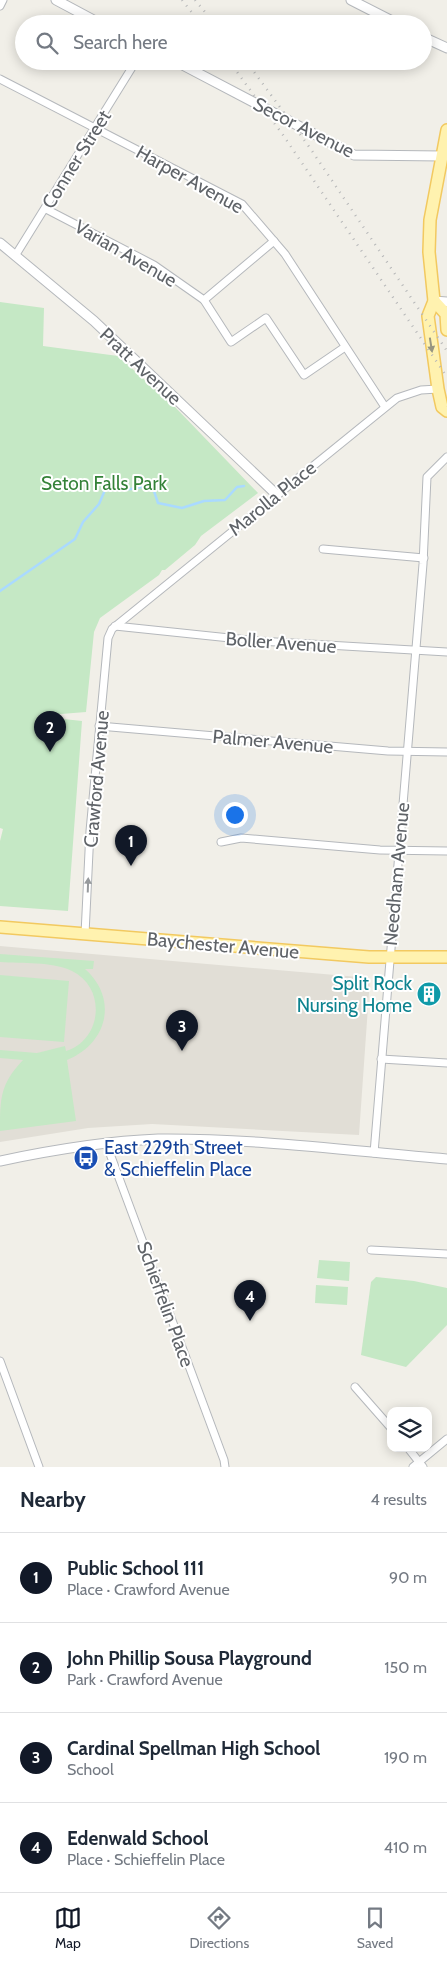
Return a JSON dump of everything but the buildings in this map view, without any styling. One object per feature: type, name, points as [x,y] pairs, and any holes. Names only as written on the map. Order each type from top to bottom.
[{"type":"main road","points":[[447,130],[429,237],[434,301],[428,316],[438,389],[442,407],[447,411]]},
{"type":"main road","points":[[434,301],[446,314],[447,330]]},
{"type":"main road","name":"Baychester Avenue","points":[[0,927],[389,958],[447,958]]},
{"type":"street","points":[[0,6],[3,0]]},
{"type":"street","points":[[56,0],[85,15]]},
{"type":"street","points":[[351,0],[380,15]]},
{"type":"street","points":[[432,41],[447,48]]},
{"type":"street","name":"Conner Street","points":[[15,256],[46,209],[131,70]]},
{"type":"street","name":"Secor Avenue","points":[[192,70],[354,155],[442,156]]},
{"type":"street","name":"Harper Avenue","points":[[0,79],[242,204],[274,241],[385,407]]},
{"type":"street","name":"Varian Avenue","points":[[46,209],[154,265],[204,300]]},
{"type":"street","points":[[274,241],[204,300],[231,342],[266,318],[304,376],[345,346]]},
{"type":"street","name":"Pratt Avenue","points":[[1,246],[94,321],[277,495]]},
{"type":"street","points":[[434,301],[447,302]]},
{"type":"street","name":"Marolla Place","points":[[115,626],[397,398],[410,392],[438,389]]},
{"type":"street","name":"Needham Avenue","points":[[374,1153],[406,752],[424,558],[427,477],[447,457]]},
{"type":"street","points":[[323,549],[424,558]]},
{"type":"street","name":"Boller Avenue","points":[[115,626],[259,641],[447,652]]},
{"type":"street","name":"Crawford Avenue","points":[[85,934],[99,726],[108,638],[115,626]]},
{"type":"street","name":"Palmer Avenue","points":[[99,726],[406,752],[447,752]]},
{"type":"street","points":[[221,842],[241,838],[398,851],[447,851]]},
{"type":"street","points":[[381,1059],[447,1063]]},
{"type":"street","points":[[0,1161],[106,1142],[199,1140],[447,1158]]},
{"type":"street","name":"Schieffelin Place","points":[[106,1142],[225,1467]]},
{"type":"street","points":[[370,1250],[447,1254]]},
{"type":"street","points":[[0,1361],[39,1467]]},
{"type":"street","points":[[356,1387],[387,1423]]},
{"type":"street","points":[[412,1467],[421,1464],[447,1439]]},
{"type":"street","points":[[411,1452],[421,1464]]},
{"type":"shaded area","points":[[0,946],[370,978],[359,1135],[152,1124],[88,1128],[0,1142]]},
{"type":"green space","name":"Seton Falls Park","points":[[0,302],[44,308],[43,346],[118,356],[174,406],[258,493],[201,536],[195,545],[165,570],[162,570],[159,575],[100,618],[94,632],[86,712],[36,716],[82,721],[68,911],[0,906],[0,841],[3,829],[0,828]]},
{"type":"green space","points":[[0,954],[94,961],[93,969],[85,969],[96,981],[102,994],[105,1007],[104,1020],[99,1032],[91,1043],[81,1053],[67,1060],[76,1121],[0,1131],[0,1110],[3,1093],[10,1077],[23,1060],[0,1058],[0,1050],[37,1053],[65,1046],[66,1051],[78,1045],[87,1036],[93,1025],[96,1013],[91,989],[83,979],[72,971],[46,964],[0,962]]},
{"type":"green space","points":[[0,975],[69,981],[64,1042],[0,1037]]},
{"type":"green space","points":[[319,1260],[350,1262],[349,1281],[317,1278]]},
{"type":"green space","points":[[376,1277],[414,1281],[447,1288],[447,1325],[406,1367],[361,1355],[371,1282]]},
{"type":"green space","points":[[316,1285],[348,1287],[347,1305],[315,1303]]},
{"type":"waterway","points":[[0,591],[75,539],[83,522],[99,504],[105,490],[131,489],[152,485],[158,503],[182,508],[204,501],[225,500],[237,487],[244,486]]},
{"type":"railway","points":[[182,0],[194,15]]},
{"type":"railway","points":[[195,0],[208,15]]},
{"type":"railway","points":[[236,70],[283,135],[447,377]]},
{"type":"railway","points":[[253,70],[310,148],[447,351]]},
{"type":"place","name":"John Phillip Sousa Playground","points":[[50,752]]},
{"type":"place","name":"Public School 111","points":[[131,866]]},
{"type":"place","name":"Split Rock Nursing Home","points":[[429,994]]},
{"type":"place","name":"Cardinal Spellman High School","points":[[182,1051]]},
{"type":"place","name":"East 229th Street & Schieffelin Place","points":[[86,1158]]},
{"type":"place","name":"Edenwald School","points":[[250,1321]]}]
